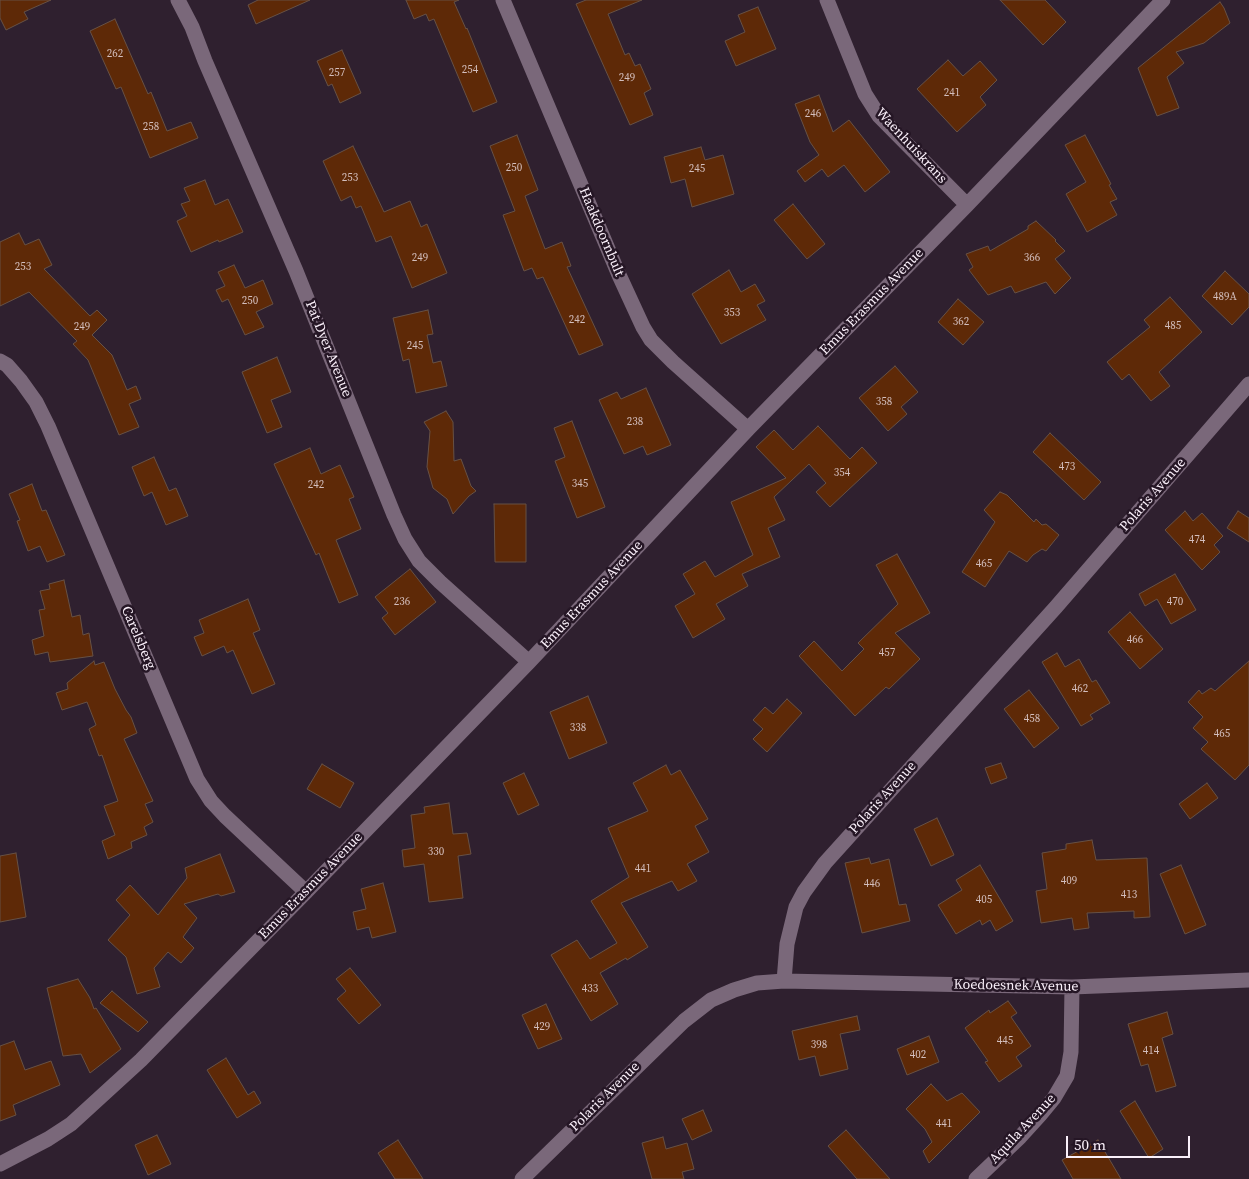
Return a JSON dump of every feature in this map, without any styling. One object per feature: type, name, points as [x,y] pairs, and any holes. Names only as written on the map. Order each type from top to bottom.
[{"type":"street","name":"Pat Dyer Avenue","points":[[178,0],[192,27],[296,272],[405,539],[419,561],[529,662]]},
{"type":"street","name":"Haakdoornbult","points":[[503,0],[619,275],[643,327],[651,340],[673,362],[748,429]]},
{"type":"street","name":"Waenhuiskrans","points":[[827,0],[865,94],[880,116],[967,205]]},
{"type":"street","name":"Emus Erasmus Avenue","points":[[0,1164],[48,1139],[71,1124],[141,1060],[529,662],[748,429],[967,205],[1163,0]]},
{"type":"street","name":"Carelsberg","points":[[0,361],[7,365],[21,381],[36,402],[48,426],[197,780],[211,801],[225,816],[306,892]]},
{"type":"street","name":"Polaris Avenue","points":[[522,1179],[642,1060],[684,1021],[711,1000],[757,982],[784,981],[787,944],[796,907],[825,862],[1056,607],[1249,384]]},
{"type":"street","name":"Koedoesnek Avenue","points":[[784,981],[1072,987],[1249,980]]},
{"type":"street","name":"Aquila Avenue","points":[[976,1179],[1040,1115],[1054,1098],[1067,1076],[1071,1052],[1072,987]]},
{"type":"building","points":[[0,0],[51,0],[24,12],[28,19],[6,30],[0,18]]},
{"type":"building","points":[[258,0],[310,0],[256,24],[248,5]]},
{"type":"building","points":[[406,0],[459,0],[454,2],[467,28],[497,102],[473,112],[434,19],[429,21],[426,14],[414,19]]},
{"type":"building","points":[[586,0],[642,0],[608,14],[625,55],[629,53],[635,66],[640,64],[651,89],[644,93],[653,115],[630,125],[576,4]]},
{"type":"building","points":[[1000,0],[1045,0],[1066,22],[1043,45]]},
{"type":"building","points":[[1220,2],[1230,23],[1204,43],[1176,52],[1184,63],[1167,77],[1179,108],[1157,116],[1138,68]]},
{"type":"building","points":[[758,7],[776,49],[736,66],[725,41],[745,32],[738,15]]},
{"type":"building","points":[[115,19],[148,94],[151,92],[167,131],[191,122],[198,138],[150,158],[121,87],[116,89],[90,31]]},
{"type":"building","points":[[342,50],[361,93],[340,103],[332,84],[328,86],[317,61]]},
{"type":"building","points":[[948,60],[963,76],[980,61],[997,80],[980,97],[986,105],[957,132],[917,89]]},
{"type":"building","points":[[819,95],[833,132],[849,120],[890,172],[865,192],[844,165],[828,177],[822,169],[805,182],[797,171],[819,155],[810,142],[795,104]]},
{"type":"building","points":[[517,135],[538,190],[525,196],[545,249],[562,242],[571,266],[567,267],[603,345],[579,355],[543,277],[537,279],[532,268],[524,271],[503,215],[515,211],[490,146]]},
{"type":"building","points":[[1085,135],[1117,199],[1110,202],[1117,215],[1087,232],[1066,194],[1086,182],[1065,145]]},
{"type":"building","points":[[353,146],[384,212],[410,201],[421,227],[427,224],[447,273],[412,288],[391,236],[376,242],[361,206],[356,208],[351,196],[341,201],[323,161]]},
{"type":"building","points":[[701,147],[705,160],[723,155],[734,194],[692,207],[685,179],[671,183],[664,157]]},
{"type":"building","points":[[205,180],[215,205],[228,199],[243,232],[219,242],[218,240],[191,252],[177,221],[187,216],[181,204],[190,201],[184,188]]},
{"type":"building","points":[[793,204],[825,244],[807,259],[774,220]]},
{"type":"building","points":[[1036,221],[1065,251],[1055,259],[1071,278],[1055,294],[1046,282],[1015,293],[1011,286],[988,295],[969,270],[973,267],[966,254],[988,246],[990,251],[1028,229],[1028,226]]},
{"type":"building","points":[[19,233],[25,245],[39,239],[52,265],[44,269],[90,316],[97,310],[107,320],[92,335],[112,355],[127,390],[136,386],[141,399],[129,404],[139,427],[119,435],[88,360],[73,344],[77,341],[29,292],[0,306],[0,242]]},
{"type":"building","points":[[234,265],[245,288],[263,280],[273,304],[256,312],[264,327],[245,335],[228,299],[222,302],[216,290],[225,286],[218,272]]},
{"type":"building","points":[[729,270],[741,292],[755,284],[765,301],[757,305],[766,320],[721,344],[692,294]]},
{"type":"building","points":[[1225,271],[1249,294],[1249,307],[1232,325],[1202,296]]},
{"type":"building","points":[[1170,297],[1202,332],[1159,372],[1170,386],[1151,401],[1129,374],[1122,380],[1107,362],[1150,327],[1144,320]]},
{"type":"building","points":[[958,299],[984,322],[963,345],[938,322]]},
{"type":"building","points":[[428,310],[433,334],[427,335],[433,363],[441,361],[447,386],[416,393],[409,359],[403,361],[393,318]]},
{"type":"building","points":[[277,357],[291,392],[271,400],[282,427],[267,433],[242,372]]},
{"type":"building","points":[[895,366],[918,392],[901,407],[907,414],[888,431],[859,398]]},
{"type":"building","points":[[646,388],[671,445],[647,455],[643,446],[624,454],[599,400],[617,392],[621,399]]},
{"type":"building","points":[[446,411],[453,422],[454,461],[461,459],[471,486],[476,491],[453,514],[447,499],[433,488],[427,467],[430,431],[424,422]]},
{"type":"building","points":[[572,421],[605,507],[577,518],[555,461],[565,457],[554,428]]},
{"type":"building","points":[[818,426],[850,459],[862,447],[877,463],[830,507],[816,492],[826,483],[809,464],[774,497],[785,520],[768,528],[780,557],[742,574],[748,586],[716,604],[725,619],[693,638],[675,606],[695,594],[683,574],[705,561],[715,577],[753,555],[731,502],[786,478],[756,447],[774,430],[793,450]]},
{"type":"building","points":[[1050,433],[1101,482],[1084,500],[1033,452]]},
{"type":"building","points":[[310,448],[321,474],[340,465],[354,497],[349,499],[361,529],[336,540],[358,595],[339,603],[319,553],[316,555],[274,464]]},
{"type":"building","points":[[154,457],[169,491],[176,488],[188,516],[166,525],[152,492],[144,496],[132,467]]},
{"type":"building","points":[[32,484],[42,511],[46,510],[65,555],[47,562],[40,546],[28,551],[17,521],[20,520],[9,494]]},
{"type":"building","points":[[1000,492],[1007,495],[1034,522],[1036,519],[1042,525],[1046,524],[1059,535],[1046,551],[1042,549],[1027,562],[1009,551],[985,587],[962,572],[995,522],[984,510]]},
{"type":"building","points":[[494,504],[526,504],[526,562],[495,562]]},
{"type":"building","points":[[1185,511],[1193,521],[1202,513],[1223,536],[1214,545],[1220,552],[1202,570],[1165,530]]},
{"type":"building","points":[[1238,511],[1249,518],[1249,542],[1227,528]]},
{"type":"building","points":[[897,554],[930,613],[895,633],[920,659],[889,689],[886,687],[855,716],[799,656],[814,641],[842,671],[864,649],[858,643],[898,604],[876,565]]},
{"type":"building","points":[[410,569],[436,602],[395,635],[382,618],[388,613],[375,597]]},
{"type":"building","points":[[1175,574],[1196,610],[1171,624],[1157,599],[1145,606],[1139,594]]},
{"type":"building","points":[[64,580],[72,617],[80,615],[83,635],[89,633],[93,656],[50,662],[48,652],[35,655],[32,640],[44,636],[39,610],[45,609],[40,591],[50,589],[49,584]]},
{"type":"building","points":[[248,599],[260,630],[253,633],[275,684],[252,694],[233,650],[227,653],[224,646],[202,656],[194,637],[204,633],[199,620]]},
{"type":"building","points":[[1130,612],[1163,649],[1140,669],[1108,632]]},
{"type":"building","points":[[1057,653],[1065,667],[1079,659],[1092,682],[1096,680],[1110,703],[1090,715],[1093,719],[1081,726],[1042,662]]},
{"type":"building","points":[[94,661],[95,665],[104,662],[115,689],[131,717],[137,733],[124,739],[153,801],[145,804],[153,822],[144,827],[147,835],[131,842],[132,848],[108,859],[102,841],[115,835],[104,806],[118,801],[102,755],[99,756],[89,729],[96,725],[87,702],[62,710],[56,693],[68,689],[67,683]]},
{"type":"building","points":[[1249,661],[1249,765],[1235,780],[1201,749],[1208,742],[1193,728],[1203,717],[1188,702],[1199,690],[1202,694],[1211,688],[1215,691]]},
{"type":"building","points":[[1029,690],[1059,728],[1034,748],[1004,709]]},
{"type":"building","points":[[588,696],[607,743],[569,759],[550,712]]},
{"type":"building","points":[[787,699],[802,713],[767,752],[753,739],[763,729],[753,720],[765,707],[773,714]]},
{"type":"building","points":[[1001,763],[1007,778],[991,784],[985,768]]},
{"type":"building","points":[[322,764],[354,783],[340,808],[307,789]]},
{"type":"building","points":[[666,765],[671,775],[680,770],[708,819],[695,826],[709,852],[687,864],[697,881],[678,891],[672,881],[621,903],[648,947],[600,973],[618,1004],[591,1021],[551,955],[577,940],[590,959],[617,943],[591,901],[629,877],[608,828],[648,811],[633,783]]},
{"type":"building","points":[[524,773],[539,805],[518,815],[503,783]]},
{"type":"building","points":[[1207,783],[1218,798],[1190,819],[1179,804]]},
{"type":"building","points":[[449,803],[453,834],[467,833],[471,854],[458,856],[463,898],[429,902],[424,864],[404,867],[402,850],[415,848],[411,815],[425,813],[424,807]]},
{"type":"building","points":[[937,818],[954,855],[931,866],[914,829]]},
{"type":"building","points":[[1092,840],[1096,860],[1147,858],[1150,917],[1134,918],[1134,911],[1087,913],[1089,928],[1074,930],[1072,918],[1041,923],[1036,891],[1047,889],[1042,853],[1066,849],[1066,844]]},
{"type":"building","points":[[16,853],[26,917],[0,922],[0,856]]},
{"type":"building","points":[[220,854],[235,892],[221,896],[218,894],[184,904],[197,918],[183,937],[194,948],[181,963],[168,952],[154,968],[160,987],[137,994],[126,957],[108,940],[130,915],[116,900],[130,885],[158,915],[187,878],[185,868]]},
{"type":"building","points":[[869,858],[871,864],[889,859],[899,905],[906,904],[910,921],[862,933],[845,863]]},
{"type":"building","points":[[980,865],[1013,921],[996,931],[990,920],[982,925],[980,920],[956,934],[938,905],[962,890],[956,880]]},
{"type":"building","points":[[1181,865],[1206,925],[1185,934],[1160,874]]},
{"type":"building","points":[[383,883],[396,932],[372,938],[369,927],[357,930],[353,912],[366,909],[361,889]]},
{"type":"building","points":[[350,968],[381,1005],[359,1024],[337,999],[346,991],[336,979]]},
{"type":"building","points":[[78,979],[90,998],[94,1009],[96,1008],[121,1049],[90,1073],[81,1054],[63,1056],[47,988]]},
{"type":"building","points":[[112,991],[148,1022],[138,1032],[100,1003]]},
{"type":"building","points":[[1008,1001],[1017,1013],[1011,1017],[1031,1046],[1016,1057],[1022,1066],[999,1082],[985,1062],[988,1061],[965,1028],[989,1010],[990,1013]]},
{"type":"building","points":[[546,1004],[562,1039],[538,1049],[522,1015]]},
{"type":"building","points":[[1167,1012],[1173,1034],[1162,1038],[1176,1086],[1156,1092],[1148,1064],[1141,1066],[1128,1024]]},
{"type":"building","points":[[857,1016],[860,1030],[840,1034],[848,1069],[820,1076],[815,1056],[799,1060],[792,1031]]},
{"type":"building","points":[[929,1036],[939,1062],[907,1075],[897,1049]]},
{"type":"building","points":[[14,1041],[25,1070],[51,1061],[60,1085],[13,1105],[16,1115],[0,1121],[0,1046]]},
{"type":"building","points":[[226,1058],[248,1095],[254,1091],[261,1103],[237,1118],[207,1070]]},
{"type":"building","points":[[931,1084],[947,1101],[962,1093],[980,1112],[929,1163],[923,1151],[932,1142],[925,1129],[906,1109]]},
{"type":"building","points":[[1135,1101],[1163,1149],[1149,1158],[1120,1111]]},
{"type":"building","points":[[703,1110],[712,1131],[692,1140],[682,1119]]},
{"type":"building","points":[[846,1130],[890,1179],[857,1179],[828,1146]]},
{"type":"building","points":[[157,1135],[171,1164],[148,1175],[135,1145]]},
{"type":"building","points":[[663,1137],[666,1149],[687,1143],[694,1169],[682,1172],[684,1179],[652,1179],[642,1143]]},
{"type":"building","points":[[398,1140],[423,1179],[395,1179],[378,1153]]},
{"type":"building","points":[[1098,1140],[1121,1179],[1073,1179],[1062,1160]]}]
